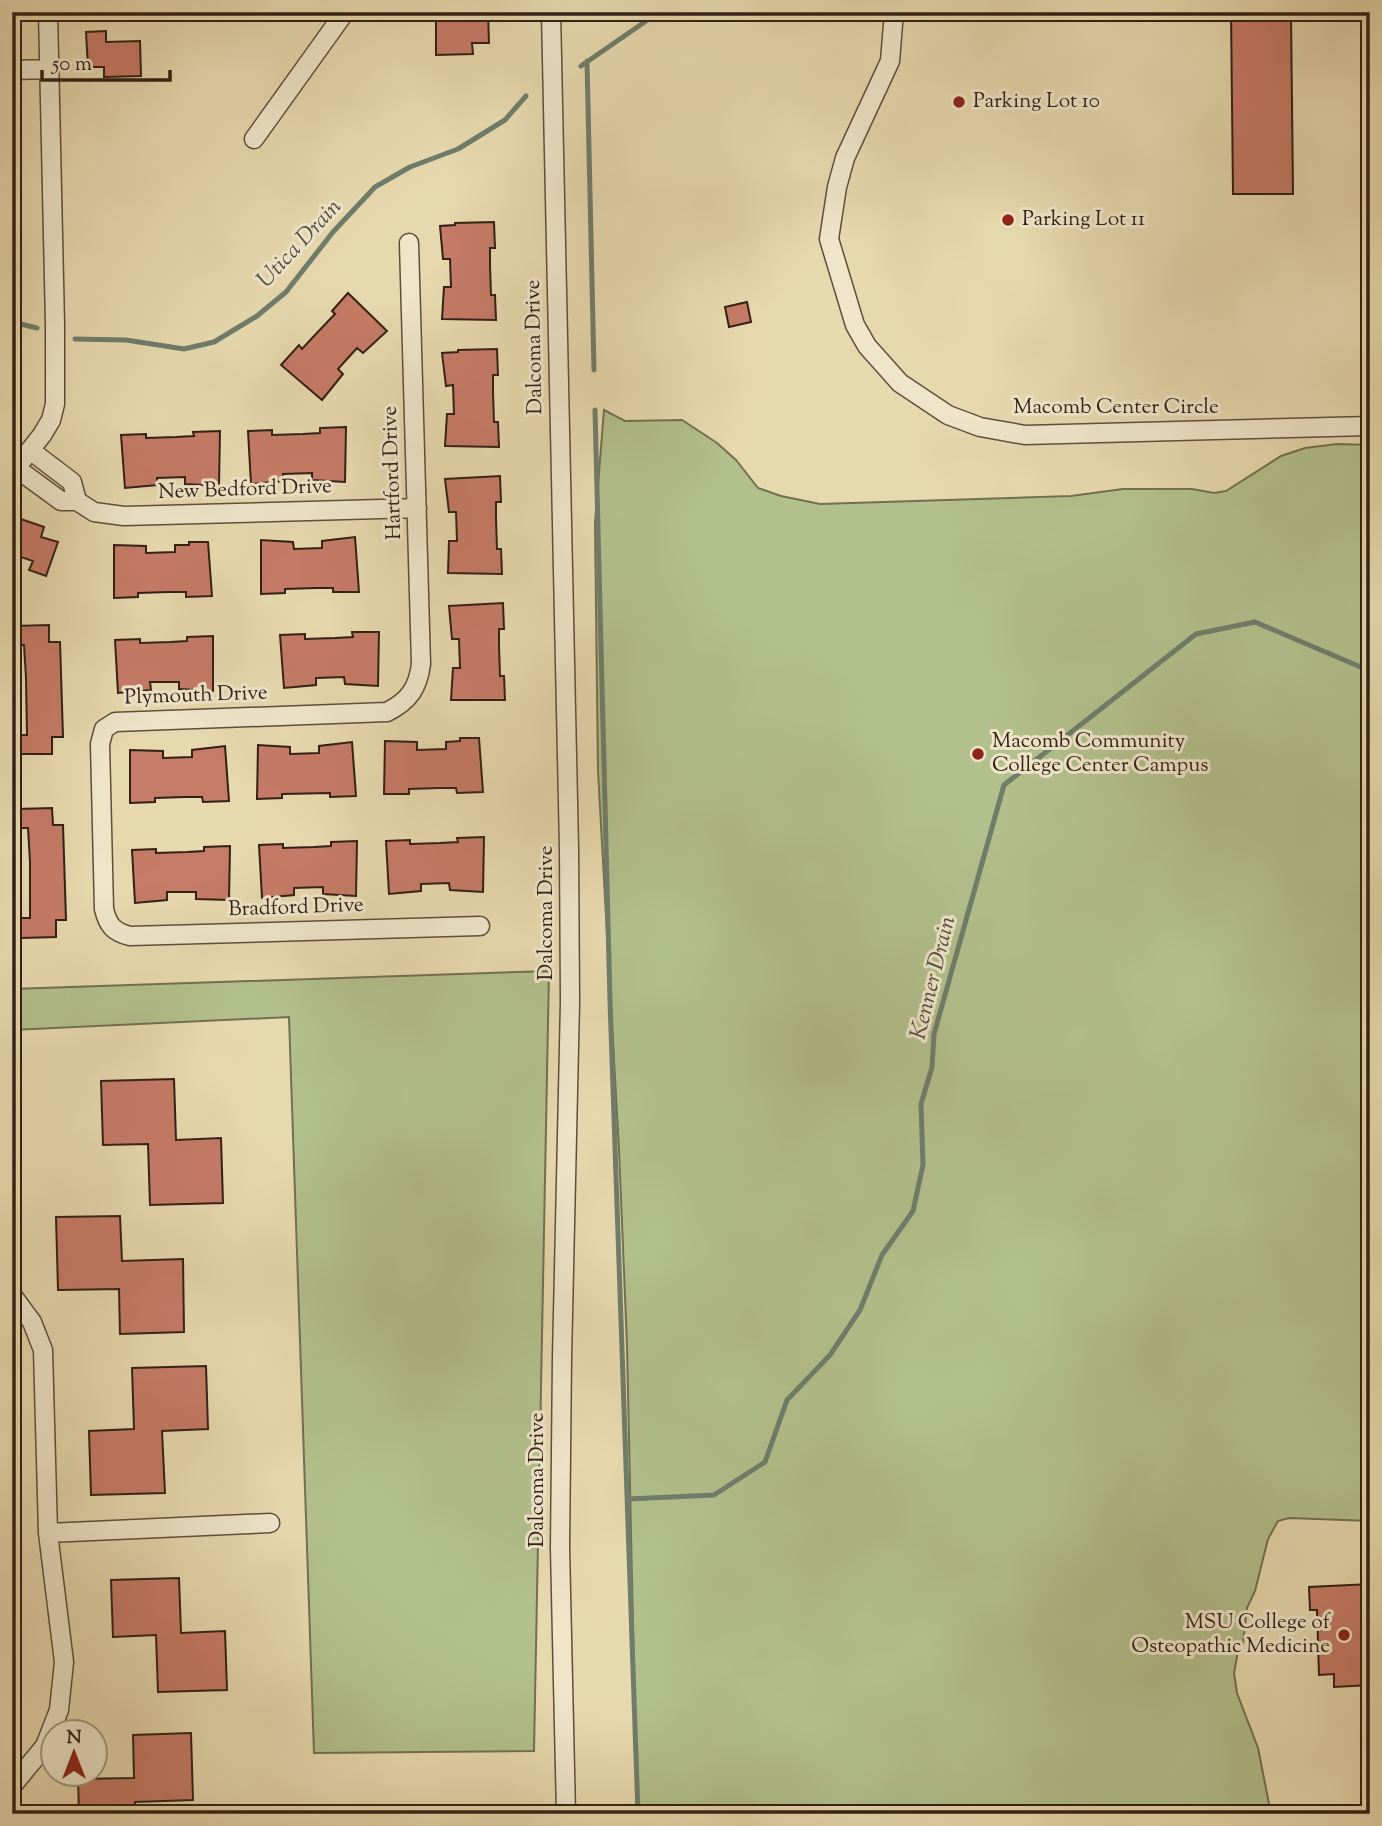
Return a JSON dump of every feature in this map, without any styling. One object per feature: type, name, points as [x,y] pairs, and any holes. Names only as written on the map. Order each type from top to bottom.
[{"type":"street","points":[[14,470],[42,435],[54,411],[55,325],[48,12]]},
{"type":"street","points":[[254,139],[345,12]]},
{"type":"street","name":"Dalcoma Drive","points":[[551,12],[569,886],[570,1015],[561,1522],[566,1814]]},
{"type":"street","name":"Macomb Center Circle","points":[[894,12],[890,61],[845,158],[836,187],[828,239],[855,325],[867,346],[900,383],[947,415],[980,427],[1025,435],[1370,426]]},
{"type":"street","points":[[12,70],[50,69]]},
{"type":"street","name":"Hartford Drive","points":[[408,699],[415,691],[421,664],[409,243]]},
{"type":"street","points":[[30,450],[72,481],[77,501]]},
{"type":"street","name":"New Bedford Drive","points":[[14,470],[61,501],[77,501],[94,512],[124,516],[417,508]]},
{"type":"street","name":"Plymouth Drive","points":[[113,930],[104,909],[100,744],[104,729],[115,722],[387,712],[408,699]]},
{"type":"street","name":"Bradford Drive","points":[[113,930],[130,936],[480,926]]},
{"type":"street","points":[[12,1295],[32,1322],[43,1350],[48,1533],[64,1662],[60,1710],[45,1746],[12,1786]]},
{"type":"street","points":[[48,1533],[270,1523]]},
{"type":"green space","name":"Macomb Community College Center Campus","points":[[604,410],[625,421],[682,420],[717,443],[736,460],[758,488],[820,504],[1071,496],[1123,489],[1192,489],[1214,493],[1226,491],[1281,456],[1305,448],[1337,444],[1370,445],[1370,1521],[1289,1518],[1278,1521],[1268,1539],[1255,1591],[1247,1608],[1243,1643],[1238,1651],[1234,1673],[1237,1693],[1258,1748],[1271,1814],[637,1814],[627,1345],[598,771],[595,523]]},
{"type":"green space","points":[[549,971],[534,1751],[314,1753],[289,1017],[12,1030],[12,989]]},
{"type":"building","points":[[469,12],[488,12],[489,43],[472,43],[473,54],[436,55],[436,19],[469,18]]},
{"type":"building","points":[[1231,12],[1291,12],[1293,194],[1233,194]]},
{"type":"building","points":[[106,31],[106,42],[140,41],[141,76],[104,77],[104,67],[88,67],[86,32]]},
{"type":"building","points":[[494,222],[495,248],[490,248],[490,265],[491,295],[495,295],[496,320],[442,319],[444,287],[451,287],[450,259],[443,259],[440,226]]},
{"type":"building","points":[[348,293],[387,331],[363,353],[357,348],[338,369],[343,374],[322,400],[281,365],[299,345],[302,349],[335,314],[332,311]]},
{"type":"building","points":[[747,302],[751,322],[729,327],[725,307]]},
{"type":"building","points":[[497,349],[498,375],[493,375],[493,392],[494,422],[498,422],[499,447],[445,446],[447,414],[454,414],[453,385],[446,386],[442,353]]},
{"type":"building","points":[[346,427],[345,482],[312,480],[312,473],[283,474],[283,481],[251,484],[248,431],[272,430],[272,435],[303,434],[320,433],[320,428]]},
{"type":"building","points":[[220,431],[219,486],[185,484],[185,477],[157,478],[157,485],[125,488],[121,435],[176,437],[194,436],[193,432]]},
{"type":"building","points":[[500,476],[501,502],[496,502],[496,519],[497,549],[501,549],[502,574],[448,573],[449,541],[457,541],[456,512],[449,512],[445,479]]},
{"type":"building","points":[[12,516],[44,527],[41,537],[58,542],[46,576],[29,570],[33,561],[12,554]]},
{"type":"building","points":[[355,537],[359,592],[333,592],[333,588],[316,588],[285,589],[285,593],[261,594],[261,540],[293,542],[294,549],[322,548],[322,541]]},
{"type":"building","points":[[189,542],[208,542],[212,596],[186,597],[186,592],[168,592],[138,593],[138,597],[114,598],[114,545],[146,546],[146,553],[175,552],[175,545],[189,545]]},
{"type":"building","points":[[503,603],[504,629],[499,629],[499,646],[500,676],[504,676],[505,700],[451,700],[453,668],[460,668],[459,639],[452,639],[449,606]]},
{"type":"building","points":[[49,625],[49,642],[60,642],[63,737],[52,737],[52,754],[17,754],[17,735],[27,735],[26,678],[24,645],[14,645],[14,626]]},
{"type":"building","points":[[352,632],[379,632],[378,686],[345,684],[344,677],[316,678],[316,685],[284,688],[280,635],[305,634],[305,639],[335,638],[353,637]]},
{"type":"building","points":[[213,636],[213,691],[179,689],[179,682],[150,682],[151,690],[118,693],[115,640],[170,642],[187,641],[187,637]]},
{"type":"building","points":[[460,738],[479,738],[483,792],[457,793],[456,788],[439,788],[409,789],[409,794],[384,794],[385,741],[417,742],[417,750],[446,749],[446,742],[460,741]]},
{"type":"building","points":[[352,742],[356,796],[330,797],[330,793],[282,794],[282,798],[257,799],[258,745],[290,747],[290,754],[319,753],[319,746]]},
{"type":"building","points":[[225,746],[229,801],[203,802],[202,797],[185,797],[155,798],[155,802],[130,803],[130,750],[163,751],[163,758],[192,757],[192,750]]},
{"type":"building","points":[[52,808],[53,825],[63,825],[66,920],[56,920],[56,937],[21,938],[20,918],[30,918],[30,862],[28,828],[17,828],[17,809]]},
{"type":"building","points":[[484,837],[483,892],[450,890],[449,883],[421,884],[421,891],[389,894],[386,841],[410,840],[410,844],[440,843],[458,842],[457,838]]},
{"type":"building","points":[[357,841],[356,896],[323,894],[323,887],[294,888],[294,895],[262,898],[259,845],[283,844],[283,848],[314,847],[331,846],[331,842]]},
{"type":"building","points":[[230,846],[229,900],[196,899],[196,892],[167,892],[167,900],[135,903],[132,850],[156,849],[156,853],[187,852],[204,851],[204,847]]},
{"type":"building","points":[[174,1079],[176,1140],[221,1138],[223,1203],[150,1205],[148,1144],[103,1145],[101,1081]]},
{"type":"building","points":[[120,1216],[122,1261],[183,1259],[184,1332],[120,1334],[119,1289],[58,1290],[56,1217]]},
{"type":"building","points":[[206,1366],[208,1429],[162,1431],[165,1493],[91,1495],[89,1431],[134,1429],[132,1368]]},
{"type":"building","points":[[179,1578],[181,1633],[225,1631],[227,1690],[158,1692],[156,1635],[113,1637],[111,1580]]},
{"type":"building","name":"MSU College of Osteopathic Medicine","points":[[1370,1584],[1370,1685],[1334,1687],[1334,1674],[1319,1675],[1317,1610],[1310,1610],[1309,1587]]},
{"type":"building","points":[[191,1733],[193,1800],[135,1802],[135,1814],[79,1814],[78,1787],[108,1787],[108,1778],[134,1778],[133,1735]]},
{"type":"waterway","name":"Utica Drain","points":[[581,66],[659,12]]},
{"type":"waterway","points":[[587,61],[594,370]]},
{"type":"waterway","name":"Utica Drain","points":[[75,339],[126,340],[184,349],[214,342],[257,316],[286,292],[333,232],[375,187],[410,167],[458,149],[505,120],[526,96]]},
{"type":"waterway","name":"Utica Drain","points":[[12,322],[37,328]]},
{"type":"waterway","points":[[595,410],[610,1001],[638,1814]]},
{"type":"waterway","name":"Kenner Drain","points":[[628,1499],[714,1495],[765,1462],[787,1400],[830,1355],[860,1310],[882,1255],[913,1211],[923,1165],[921,1104],[932,1067],[934,1034],[1004,785],[1196,634],[1255,622],[1370,671]]},
{"type":"place","name":"Parking Lot 10","points":[[959,102]]},
{"type":"place","name":"Parking Lot 11","points":[[1008,220]]},
{"type":"place","name":"Macomb Community College Center Campus","points":[[978,754]]},
{"type":"place","name":"MSU College of Osteopathic Medicine","points":[[1344,1635]]}]
